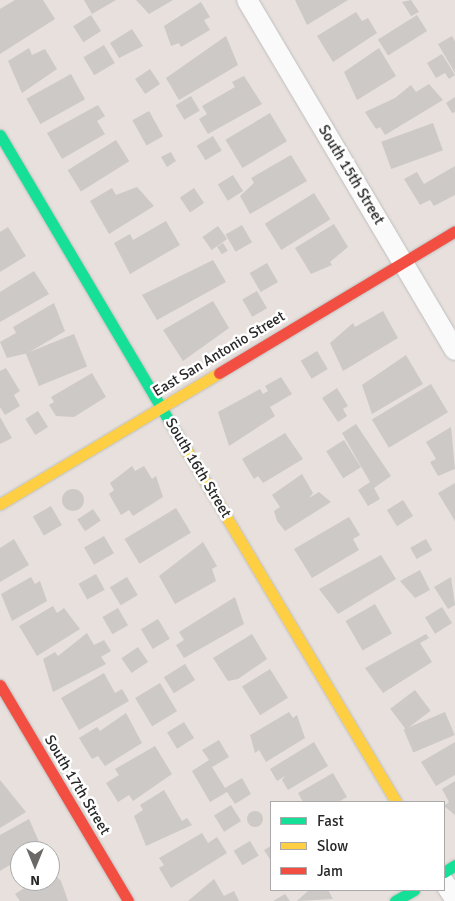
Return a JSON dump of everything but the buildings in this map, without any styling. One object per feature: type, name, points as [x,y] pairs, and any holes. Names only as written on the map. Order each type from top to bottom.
[{"type":"street","name":"South 15th Street","points":[[247,0],[455,350]]},
{"type":"street","name":"South 16th Street","points":[[0,135],[395,801]]},
{"type":"street","name":"East San Antonio Street","points":[[0,504],[455,231]]},
{"type":"street","name":"South 17th Street","points":[[0,685],[128,901]]},
{"type":"street","points":[[445,884],[455,899]]},
{"type":"street","points":[[395,901],[412,891]]},
{"type":"traffic: fast","points":[[0,135],[187,451]]},
{"type":"traffic: fast","points":[[445,871],[455,865]]},
{"type":"traffic: fast","points":[[395,901],[412,891]]},
{"type":"traffic: slow","points":[[0,504],[219,373]]},
{"type":"traffic: slow","points":[[187,451],[395,801]]},
{"type":"traffic: jam","points":[[219,373],[455,231]]},
{"type":"traffic: jam","points":[[0,685],[128,901]]}]
